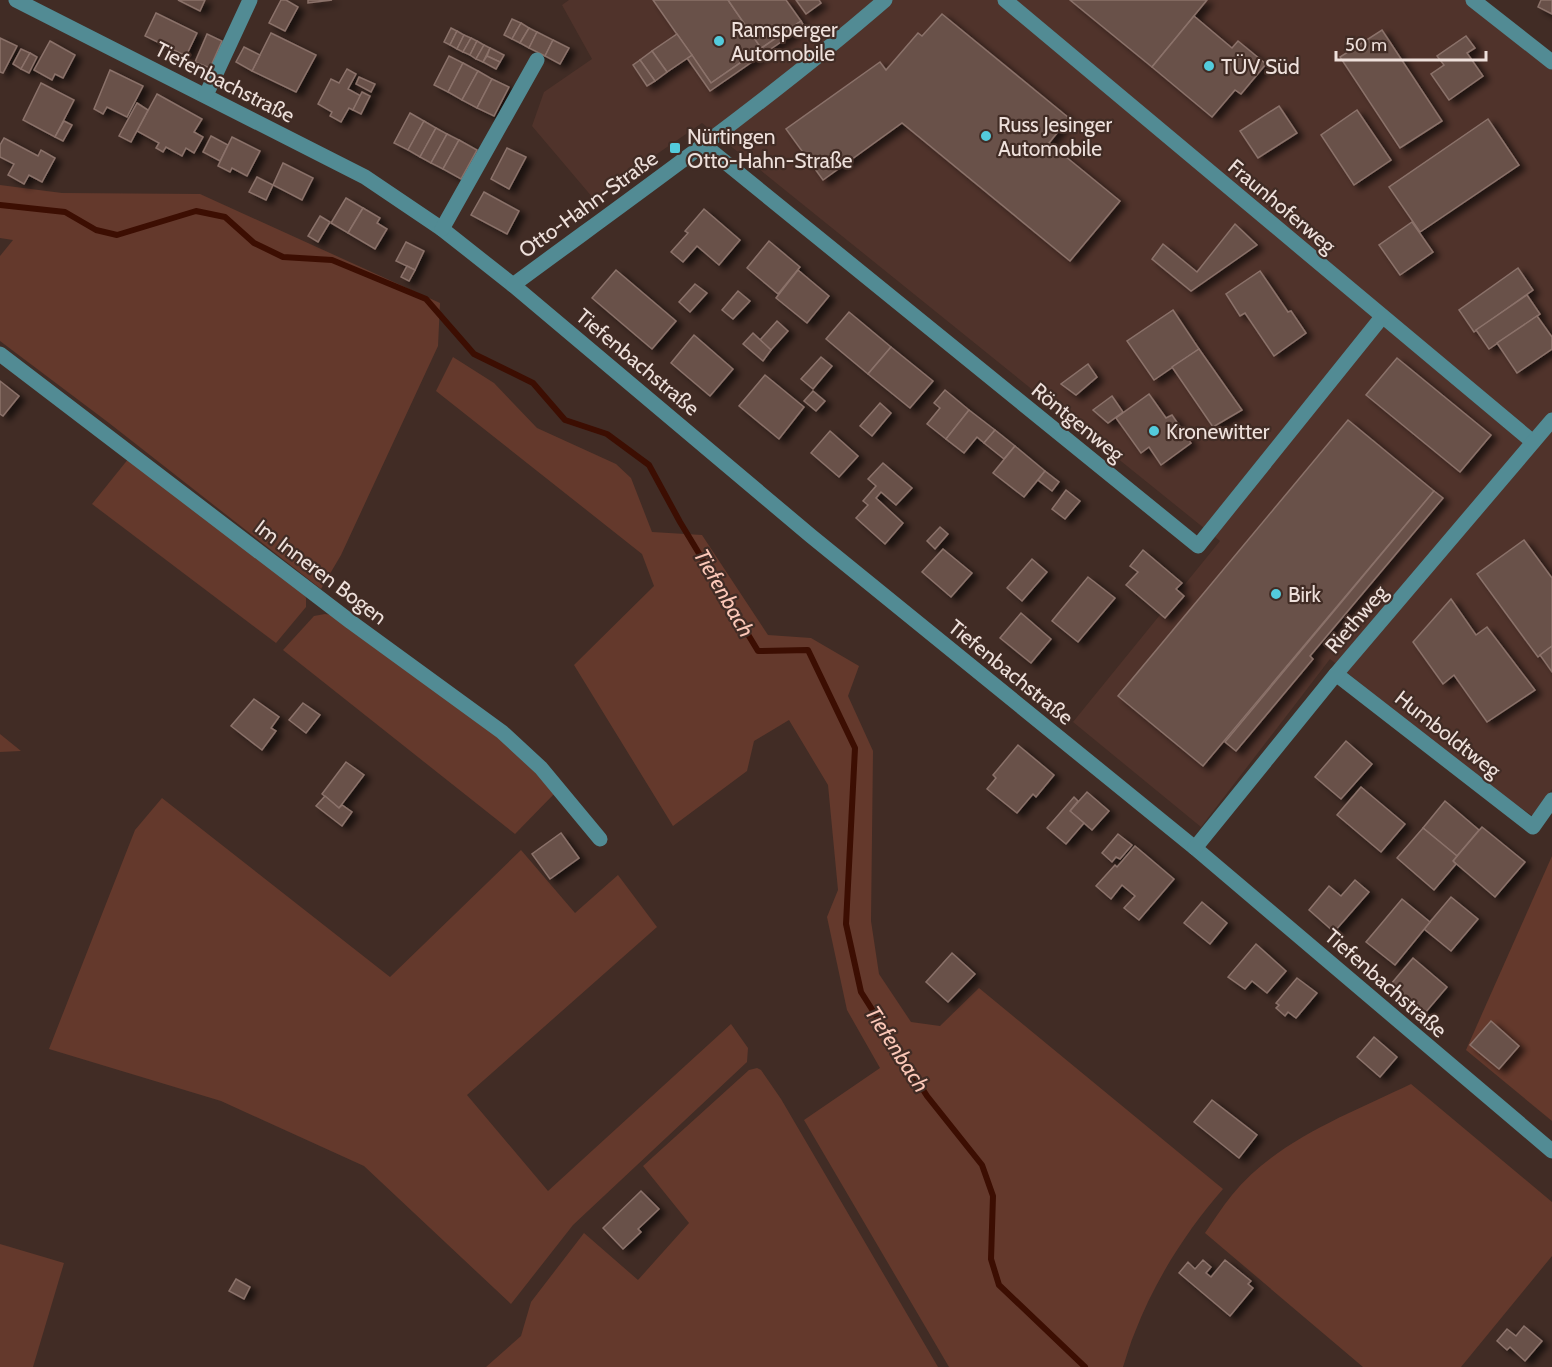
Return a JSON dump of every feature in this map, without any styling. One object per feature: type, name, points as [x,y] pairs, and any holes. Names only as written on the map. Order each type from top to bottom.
[{"type":"street","name":"Tiefenbachstraße","points":[[16,0],[365,177],[442,229],[513,285],[812,536],[1196,848],[1552,1151]]},
{"type":"street","points":[[206,95],[250,0]]},
{"type":"street","name":"Otto-Hahn-Straße","points":[[513,285],[704,145],[885,0]]},
{"type":"street","name":"Fraunhoferweg","points":[[1005,0],[1533,442]]},
{"type":"street","points":[[1473,0],[1552,62]]},
{"type":"street","points":[[442,229],[537,60]]},
{"type":"street","name":"Röntgenweg","points":[[704,145],[1198,546],[1382,317]]},
{"type":"street","name":"Im Inneren Bogen","points":[[0,354],[351,622],[502,732],[541,768],[600,839]]},
{"type":"street","name":"Riethweg","points":[[1196,848],[1336,674],[1552,420]]},
{"type":"street","name":"Humboldtweg","points":[[1336,674],[1533,827],[1552,800]]},
{"type":"shaded area","points":[[569,0],[1466,0],[1552,67],[1552,789],[1533,816],[1491,788],[1330,659],[1201,827],[1073,722],[1220,541],[702,123],[593,198],[532,126],[544,92],[592,59],[562,5]]},
{"type":"shaded area","points":[[0,185],[62,193],[200,194],[440,303],[438,346],[341,555],[321,589],[0,341],[0,256],[13,240],[0,238]]},
{"type":"shaded area","points":[[453,357],[494,383],[537,428],[616,464],[631,478],[652,532],[702,535],[768,635],[811,638],[859,666],[848,696],[873,751],[871,921],[879,974],[911,1022],[940,1026],[979,988],[1223,1189],[1197,1221],[1162,1275],[1143,1313],[1123,1367],[949,1367],[804,1120],[880,1068],[847,1010],[827,917],[838,890],[828,785],[789,720],[754,741],[747,771],[673,826],[574,665],[654,586],[642,554],[436,391]]},
{"type":"shaded area","points":[[129,458],[299,588],[306,598],[306,607],[276,643],[92,504]]},
{"type":"shaded area","points":[[325,614],[338,616],[517,752],[555,793],[515,834],[283,650],[314,616]]},
{"type":"shaded area","points":[[0,734],[21,751],[0,752]]},
{"type":"shaded area","points":[[162,798],[390,977],[521,850],[575,913],[618,875],[657,927],[467,1095],[548,1191],[731,1024],[748,1048],[747,1062],[573,1225],[511,1304],[364,1166],[221,1101],[49,1049],[135,830]]},
{"type":"shaded area","points":[[1552,856],[1552,1121],[1466,1050]]},
{"type":"shaded area","points":[[757,1068],[761,1070],[781,1099],[938,1367],[486,1367],[521,1336],[531,1302],[584,1233],[638,1280],[689,1223],[643,1166],[749,1070]]},
{"type":"shaded area","points":[[1411,1084],[1552,1202],[1552,1256],[1461,1367],[1363,1367],[1205,1233],[1232,1195],[1270,1159],[1315,1130]]},
{"type":"shaded area","points":[[0,1244],[64,1263],[33,1367],[0,1367]]},
{"type":"building","points":[[178,0],[205,0],[200,11]]},
{"type":"building","points":[[281,0],[286,0],[298,7],[285,31],[269,23]]},
{"type":"building","points":[[308,0],[332,0],[308,3]]},
{"type":"building","name":"Ramsperger Automobile","points":[[653,0],[728,0],[761,48],[711,83]]},
{"type":"building","points":[[728,0],[786,0],[801,21],[761,48]]},
{"type":"building","points":[[796,0],[819,0],[821,3],[806,14]]},
{"type":"building","name":"Russ Jesinger Automobile","points":[[1070,0],[1207,0],[1152,67]]},
{"type":"building","points":[[1541,0],[1552,0],[1552,14],[1538,7]]},
{"type":"building","points":[[156,13],[197,33],[186,56],[145,36]]},
{"type":"building","name":"Russ Jesinger Automobile","points":[[942,14],[1069,118],[1049,143],[1120,201],[1070,261],[902,123],[823,180],[786,129],[880,62],[886,70],[918,33],[922,36]]},
{"type":"building","name":"TÜV Süd","points":[[1194,16],[1232,48],[1238,41],[1266,64],[1241,94],[1235,90],[1212,117],[1152,67]]},
{"type":"building","points":[[512,19],[521,23],[512,39],[504,35]]},
{"type":"building","points":[[801,21],[804,26],[710,91],[687,58],[692,55],[711,83]]},
{"type":"building","points":[[521,23],[529,28],[520,43],[512,39]]},
{"type":"building","points":[[451,28],[457,31],[450,45],[444,42]]},
{"type":"building","points":[[529,28],[537,32],[529,48],[520,43]]},
{"type":"building","points":[[1382,30],[1442,121],[1400,148],[1340,57]]},
{"type":"building","points":[[457,31],[464,35],[457,49],[450,45]]},
{"type":"building","points":[[537,32],[553,40],[545,56],[529,48]]},
{"type":"building","points":[[271,33],[316,55],[296,92],[252,71]]},
{"type":"building","points":[[207,34],[222,41],[210,68],[195,62]]},
{"type":"building","points":[[677,34],[692,55],[667,72],[652,51]]},
{"type":"building","points":[[464,35],[471,38],[463,52],[457,49]]},
{"type":"building","points":[[1466,36],[1475,48],[1467,53],[1483,76],[1449,100],[1431,74],[1444,65],[1437,56]]},
{"type":"building","points":[[0,38],[17,46],[3,73],[0,72]]},
{"type":"building","points":[[471,38],[477,41],[470,55],[463,52]]},
{"type":"building","points":[[553,40],[569,48],[560,64],[545,56]]},
{"type":"building","points":[[50,41],[75,55],[63,78],[55,74],[52,80],[34,70]]},
{"type":"building","points":[[477,41],[484,45],[476,59],[470,55]]},
{"type":"building","points":[[484,45],[490,48],[483,62],[476,59]]},
{"type":"building","points":[[244,47],[260,55],[252,71],[236,62]]},
{"type":"building","points":[[490,48],[504,55],[500,62],[487,56]]},
{"type":"building","points":[[21,49],[30,53],[21,69],[13,64]]},
{"type":"building","points":[[652,51],[667,72],[655,81],[640,60]]},
{"type":"building","points":[[30,53],[37,57],[29,73],[21,69]]},
{"type":"building","points":[[449,56],[463,63],[448,92],[434,85]]},
{"type":"building","points":[[487,56],[500,62],[496,69],[483,62]]},
{"type":"building","points":[[640,60],[655,81],[647,86],[633,65]]},
{"type":"building","points":[[463,63],[478,71],[462,100],[448,92]]},
{"type":"building","points":[[347,69],[356,74],[348,89],[361,96],[353,110],[349,108],[341,122],[330,116],[332,112],[318,104],[331,79],[339,83]]},
{"type":"building","points":[[110,70],[143,86],[127,117],[107,107],[103,114],[94,109]]},
{"type":"building","points":[[478,71],[492,79],[477,108],[462,100]]},
{"type":"building","points":[[359,77],[375,84],[371,92],[356,84]]},
{"type":"building","points":[[492,79],[509,87],[494,116],[477,108]]},
{"type":"building","points":[[41,83],[74,100],[55,137],[23,120]]},
{"type":"building","points":[[362,92],[370,96],[361,114],[353,110]]},
{"type":"building","points":[[157,94],[202,119],[194,132],[203,137],[194,153],[186,148],[182,156],[166,147],[163,152],[156,148],[159,143],[137,131]]},
{"type":"building","points":[[137,103],[148,110],[131,142],[119,136]]},
{"type":"building","points":[[1279,106],[1297,133],[1258,158],[1240,131]]},
{"type":"building","points":[[1357,110],[1391,160],[1354,185],[1321,135]]},
{"type":"building","points":[[410,113],[424,121],[408,150],[394,143]]},
{"type":"building","points":[[1488,119],[1519,165],[1420,232],[1389,187]]},
{"type":"building","points":[[64,121],[72,125],[63,141],[55,137]]},
{"type":"building","points":[[424,121],[436,128],[420,157],[408,150]]},
{"type":"building","points":[[436,128],[447,134],[431,163],[420,157]]},
{"type":"building","points":[[447,134],[459,140],[443,169],[431,163]]},
{"type":"building","points":[[211,136],[228,145],[220,161],[203,152]]},
{"type":"building","points":[[232,137],[260,151],[247,176],[232,168],[230,172],[218,166]]},
{"type":"building","points":[[4,138],[38,156],[41,150],[55,158],[42,182],[29,175],[24,184],[8,175],[14,164],[0,157],[0,145]]},
{"type":"building","points":[[459,140],[477,150],[461,179],[443,169]]},
{"type":"building","points":[[507,148],[526,157],[509,189],[491,179]]},
{"type":"building","points":[[283,163],[313,178],[302,200],[273,185]]},
{"type":"building","points":[[257,177],[273,185],[266,200],[249,192]]},
{"type":"building","points":[[484,192],[519,211],[507,234],[471,215]]},
{"type":"building","points":[[346,198],[363,208],[348,233],[331,223]]},
{"type":"building","points":[[363,208],[380,218],[377,223],[387,229],[375,249],[348,233]]},
{"type":"building","points":[[704,209],[740,240],[719,265],[697,246],[683,262],[671,252],[688,233],[685,231]]},
{"type":"building","points":[[320,216],[330,222],[318,242],[308,236]]},
{"type":"building","points":[[1412,222],[1433,252],[1400,275],[1379,245]]},
{"type":"building","points":[[1235,224],[1257,245],[1191,291],[1152,259],[1163,244],[1197,272]]},
{"type":"building","points":[[769,241],[800,267],[778,294],[747,268]]},
{"type":"building","points":[[406,242],[424,251],[415,270],[396,261]]},
{"type":"building","points":[[407,266],[415,270],[409,281],[401,277]]},
{"type":"building","points":[[1518,268],[1533,290],[1474,332],[1459,310]]},
{"type":"building","points":[[616,270],[676,321],[652,349],[592,298]]},
{"type":"building","points":[[798,270],[829,296],[807,323],[776,298]]},
{"type":"building","points":[[1260,271],[1288,312],[1291,311],[1306,333],[1274,356],[1245,313],[1240,316],[1226,294]]},
{"type":"building","points":[[695,284],[707,293],[690,312],[679,302]]},
{"type":"building","points":[[738,291],[750,301],[733,319],[722,310]]},
{"type":"building","points":[[1527,295],[1540,314],[1489,349],[1476,330]]},
{"type":"building","points":[[1173,310],[1199,349],[1154,380],[1127,341]]},
{"type":"building","points":[[849,312],[891,347],[868,374],[826,339]]},
{"type":"building","points":[[1537,316],[1552,337],[1552,349],[1517,373],[1497,343]]},
{"type":"building","points":[[777,321],[788,331],[771,350],[760,340]]},
{"type":"building","points":[[753,333],[771,350],[763,361],[743,344]]},
{"type":"building","points":[[694,335],[733,369],[710,396],[671,363]]},
{"type":"building","points":[[891,347],[933,381],[910,408],[868,374]]},
{"type":"building","points":[[1199,349],[1242,410],[1213,427],[1172,367]]},
{"type":"building","points":[[821,357],[832,366],[813,389],[801,379]]},
{"type":"building","points":[[1397,358],[1491,435],[1460,472],[1366,395]]},
{"type":"building","points":[[1088,364],[1097,377],[1076,395],[1061,384]]},
{"type":"building","points":[[765,375],[804,407],[779,439],[739,406]]},
{"type":"building","points":[[0,381],[19,396],[3,416],[0,414]]},
{"type":"building","points":[[945,390],[969,410],[946,439],[927,424],[940,408],[934,403]]},
{"type":"building","points":[[813,391],[825,401],[816,411],[804,401]]},
{"type":"building","name":"Kronewitter","points":[[1149,394],[1166,418],[1172,415],[1191,443],[1161,465],[1149,447],[1141,453],[1116,418]]},
{"type":"building","points":[[1112,396],[1123,412],[1108,423],[1093,410]]},
{"type":"building","points":[[880,403],[891,413],[872,436],[860,426]]},
{"type":"building","points":[[969,410],[995,430],[984,443],[977,437],[964,453],[946,439]]},
{"type":"building","name":"Birk","points":[[1348,420],[1434,491],[1203,766],[1118,696]]},
{"type":"building","points":[[995,430],[1015,446],[1004,459],[984,443]]},
{"type":"building","points":[[830,431],[858,456],[839,477],[811,453]]},
{"type":"building","points":[[1015,446],[1045,471],[1024,497],[993,473]]},
{"type":"building","points":[[883,463],[912,488],[896,505],[881,492],[876,498],[903,523],[885,544],[856,518],[868,505],[863,501],[876,486],[868,479]]},
{"type":"building","points":[[1045,471],[1059,482],[1052,491],[1038,480]]},
{"type":"building","points":[[1066,490],[1080,501],[1065,519],[1052,509]]},
{"type":"building","points":[[1434,491],[1443,498],[1310,656],[1313,659],[1236,751],[1225,742]]},
{"type":"building","points":[[940,527],[948,534],[935,549],[927,541]]},
{"type":"building","points":[[1524,540],[1552,578],[1552,646],[1538,657],[1477,574]]},
{"type":"building","points":[[943,549],[972,573],[951,597],[922,572]]},
{"type":"building","points":[[1143,550],[1182,583],[1176,589],[1184,596],[1165,618],[1126,585],[1138,572],[1130,566]]},
{"type":"building","points":[[1032,559],[1047,572],[1022,601],[1007,588]]},
{"type":"building","points":[[1088,577],[1115,598],[1078,642],[1052,621]]},
{"type":"building","points":[[1451,599],[1476,635],[1487,627],[1535,690],[1487,722],[1454,675],[1443,684],[1413,642]]},
{"type":"building","points":[[1021,613],[1051,639],[1031,663],[1000,638]]},
{"type":"building","points":[[1552,646],[1552,672],[1540,655]]},
{"type":"building","points":[[254,699],[279,717],[271,728],[276,731],[262,750],[231,726]]},
{"type":"building","points":[[303,703],[320,715],[306,733],[289,720]]},
{"type":"building","points":[[1346,741],[1372,764],[1341,799],[1315,777]]},
{"type":"building","points":[[1018,745],[1054,775],[1036,797],[1033,794],[1017,813],[987,789],[996,778],[993,775]]},
{"type":"building","points":[[346,762],[364,775],[339,808],[322,794]]},
{"type":"building","points":[[1361,787],[1405,824],[1381,852],[1337,815]]},
{"type":"building","points":[[1087,792],[1109,811],[1092,830],[1070,811]]},
{"type":"building","points":[[325,796],[339,808],[342,805],[352,812],[342,826],[316,806]]},
{"type":"building","points":[[1074,797],[1078,801],[1070,811],[1084,823],[1066,844],[1047,828]]},
{"type":"building","points":[[1445,801],[1479,830],[1457,856],[1423,828]]},
{"type":"building","points":[[1482,827],[1525,862],[1495,897],[1453,861]]},
{"type":"building","points":[[1423,828],[1457,856],[1453,861],[1456,864],[1434,890],[1397,858]]},
{"type":"building","points":[[561,833],[579,858],[550,879],[532,854]]},
{"type":"building","points":[[1118,834],[1132,845],[1120,859],[1116,857],[1112,862],[1102,853]]},
{"type":"building","points":[[1135,846],[1174,879],[1139,920],[1124,908],[1135,896],[1122,885],[1111,899],[1096,886]]},
{"type":"building","points":[[1355,880],[1369,892],[1334,932],[1309,910],[1329,886],[1341,896]]},
{"type":"building","points":[[1451,897],[1478,919],[1451,951],[1424,929]]},
{"type":"building","points":[[1402,899],[1430,922],[1395,965],[1366,942]]},
{"type":"building","points":[[1202,902],[1227,923],[1210,944],[1184,923]]},
{"type":"building","points":[[1256,944],[1286,971],[1267,993],[1252,981],[1245,989],[1228,977]]},
{"type":"building","points":[[952,953],[975,974],[948,1002],[926,982]]},
{"type":"building","points":[[1413,958],[1447,987],[1425,1013],[1391,984]]},
{"type":"building","points":[[1297,978],[1317,993],[1296,1018],[1288,1012],[1285,1016],[1276,1008],[1279,1005],[1276,1003]]},
{"type":"building","points":[[1491,1021],[1519,1046],[1499,1069],[1470,1045]]},
{"type":"building","points":[[1374,1037],[1397,1057],[1380,1077],[1357,1057]]},
{"type":"building","points":[[1212,1100],[1257,1135],[1239,1158],[1194,1122]]},
{"type":"building","points":[[641,1191],[659,1209],[638,1229],[641,1232],[623,1249],[603,1228]]},
{"type":"building","points":[[1203,1260],[1211,1267],[1206,1273],[1211,1277],[1225,1260],[1251,1281],[1248,1284],[1253,1288],[1230,1316],[1179,1273],[1188,1262],[1195,1269]]},
{"type":"building","points":[[236,1279],[250,1287],[244,1299],[229,1291]]},
{"type":"building","points":[[1524,1326],[1542,1341],[1525,1361],[1510,1347],[1507,1350],[1497,1341],[1507,1329],[1516,1336]]},
{"type":"waterway","name":"Tiefenbach","points":[[0,205],[65,212],[96,230],[117,235],[196,211],[225,217],[254,243],[283,257],[332,260],[426,299],[474,354],[533,383],[565,420],[607,434],[649,465],[680,522],[758,651],[808,650],[855,748],[846,924],[861,992],[927,1096],[982,1165],[993,1196],[991,1259],[999,1285],[1085,1367]]},
{"type":"place","name":"Ramsperger Automobile","points":[[719,41]]},
{"type":"place","name":"TÜV Süd","points":[[1209,66]]},
{"type":"place","name":"Russ Jesinger Automobile","points":[[986,136]]},
{"type":"place","name":"Nürtingen Otto-Hahn-Straße","points":[[675,148]]},
{"type":"place","name":"Kronewitter","points":[[1154,431]]},
{"type":"place","name":"Birk","points":[[1276,594]]}]
